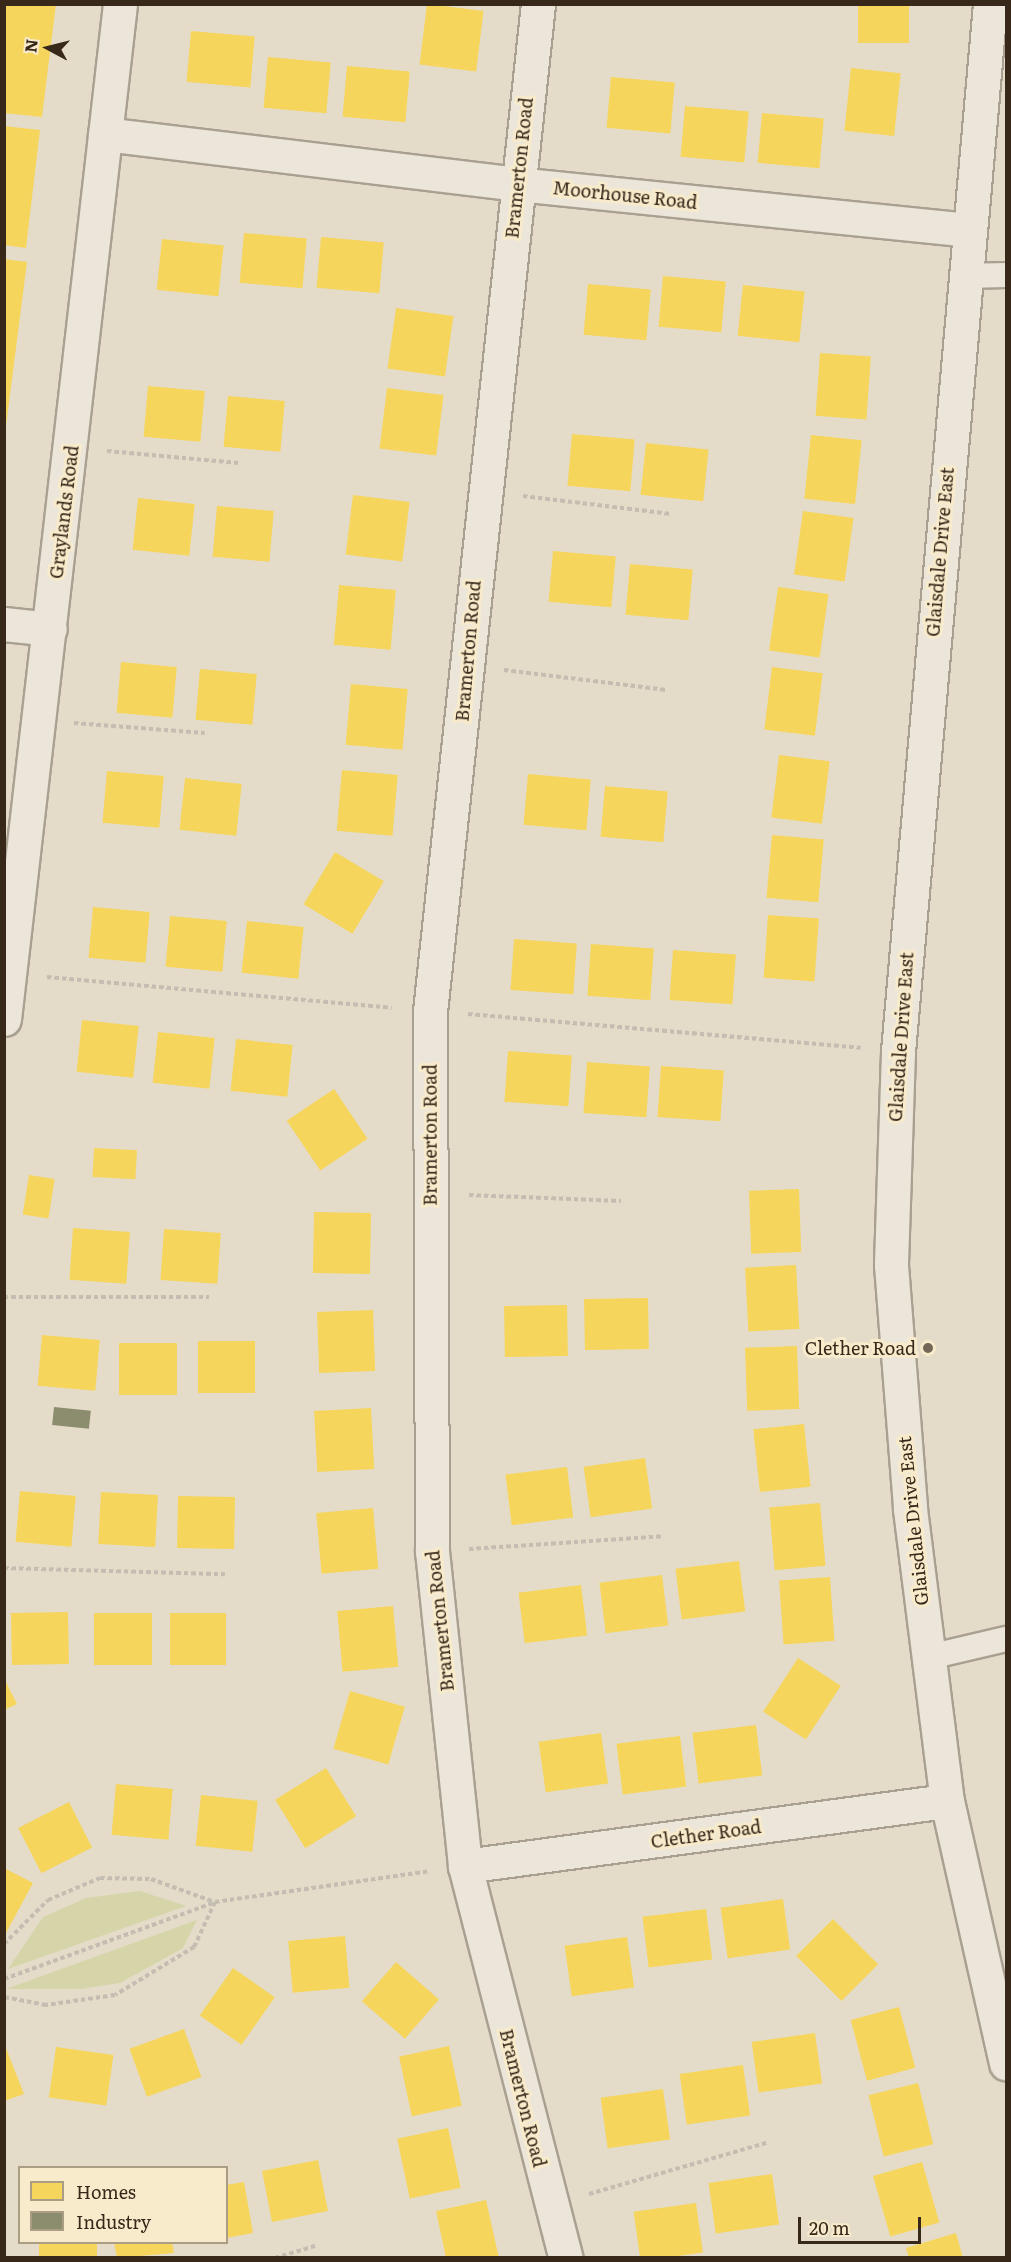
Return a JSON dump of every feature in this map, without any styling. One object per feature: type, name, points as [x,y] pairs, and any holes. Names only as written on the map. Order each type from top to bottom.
[{"type":"street","name":"Graylands Road","points":[[4,1019],[72,448],[120,4]]},
{"type":"street","name":"Bramerton Road","points":[[538,4],[482,491],[467,665],[430,1011],[432,1551],[465,1866],[550,2206],[566,2258]]},
{"type":"street","name":"Glaisdale Drive East","points":[[990,4],[967,230],[898,1052],[891,1265],[910,1509],[947,1801],[1006,2063]]},
{"type":"street","name":"Moorhouse Road","points":[[105,134],[517,184],[967,230]]},
{"type":"street","points":[[4,624],[50,629]]},
{"type":"street","name":"Clether Road","points":[[465,1866],[947,1801]]},
{"type":"lane","points":[[963,276],[1006,275]]},
{"type":"lane","points":[[928,1657],[1006,1639]]},
{"type":"path","points":[[72,448],[238,463]]},
{"type":"path","points":[[482,491],[671,514]]},
{"type":"path","points":[[467,665],[667,690]]},
{"type":"path","points":[[40,720],[205,733]]},
{"type":"path","points":[[10,974],[898,1052]]},
{"type":"path","points":[[430,1193],[621,1201]]},
{"type":"path","points":[[4,1296],[209,1297]]},
{"type":"path","points":[[432,1551],[663,1536]]},
{"type":"path","points":[[4,1568],[225,1574]]},
{"type":"path","points":[[4,1979],[215,1902],[465,1866]]},
{"type":"path","points":[[4,1944],[48,1900],[100,1878],[151,1879],[215,1902]]},
{"type":"path","points":[[4,1997],[46,2005],[115,1995],[194,1947],[215,1902]]},
{"type":"path","points":[[550,2206],[770,2142]]},
{"type":"path","points":[[275,2258],[315,2246]]},
{"type":"green space","points":[[140,1891],[186,1906],[8,1969],[43,1917],[86,1898]]},
{"type":"green space","points":[[197,1920],[183,1948],[120,1983],[81,1989],[6,1989]]},
{"type":"building: Homes","points":[[4,4],[56,4],[42,117],[4,113]]},
{"type":"building: Homes","points":[[427,4],[484,11],[476,71],[420,65]]},
{"type":"building: Homes","points":[[858,4],[909,4],[909,43],[858,43]]},
{"type":"building: Homes","points":[[191,31],[255,37],[250,87],[187,82]]},
{"type":"building: Homes","points":[[268,57],[331,62],[326,113],[264,108]]},
{"type":"building: Homes","points":[[347,66],[410,71],[405,122],[343,117]]},
{"type":"building: Homes","points":[[851,68],[901,73],[894,136],[844,131]]},
{"type":"building: Homes","points":[[611,77],[675,83],[670,133],[607,128]]},
{"type":"building: Homes","points":[[685,106],[749,112],[744,162],[681,157]]},
{"type":"building: Homes","points":[[762,113],[824,118],[819,168],[758,163]]},
{"type":"building: Homes","points":[[4,126],[40,130],[26,248],[4,245]]},
{"type":"building: Homes","points":[[244,233],[307,238],[302,288],[240,283]]},
{"type":"building: Homes","points":[[321,237],[384,242],[379,293],[317,288]]},
{"type":"building: Homes","points":[[162,239],[224,245],[218,296],[157,290]]},
{"type":"building: Homes","points":[[4,259],[27,262],[6,426],[4,426]]},
{"type":"building: Homes","points":[[663,276],[726,281],[721,332],[659,327]]},
{"type":"building: Homes","points":[[588,284],[651,289],[646,340],[584,335]]},
{"type":"building: Homes","points":[[743,285],[805,291],[799,342],[738,336]]},
{"type":"building: Homes","points":[[396,308],[453,316],[445,376],[388,368]]},
{"type":"building: Homes","points":[[820,353],[871,357],[866,419],[816,416]]},
{"type":"building: Homes","points":[[148,386],[205,391],[200,442],[144,437]]},
{"type":"building: Homes","points":[[387,388],[444,395],[436,455],[380,449]]},
{"type":"building: Homes","points":[[228,396],[285,401],[280,452],[224,447]]},
{"type":"building: Homes","points":[[572,434],[635,439],[630,491],[567,486]]},
{"type":"building: Homes","points":[[811,435],[862,440],[855,504],[804,499]]},
{"type":"building: Homes","points":[[646,443],[709,450],[703,501],[641,495]]},
{"type":"building: Homes","points":[[353,495],[410,502],[402,561],[346,555]]},
{"type":"building: Homes","points":[[138,498],[195,504],[189,556],[133,550]]},
{"type":"building: Homes","points":[[217,506],[274,511],[269,562],[213,557]]},
{"type":"building: Homes","points":[[803,511],[854,518],[845,581],[794,574]]},
{"type":"building: Homes","points":[[553,551],[616,556],[611,607],[549,602]]},
{"type":"building: Homes","points":[[630,564],[693,569],[688,620],[626,615]]},
{"type":"building: Homes","points":[[339,585],[396,590],[391,650],[334,645]]},
{"type":"building: Homes","points":[[778,587],[829,594],[820,657],[769,650]]},
{"type":"building: Homes","points":[[121,662],[177,667],[172,718],[117,713]]},
{"type":"building: Homes","points":[[772,667],[823,673],[815,736],[764,730]]},
{"type":"building: Homes","points":[[200,669],[257,674],[252,725],[196,720]]},
{"type":"building: Homes","points":[[351,684],[408,689],[402,750],[346,745]]},
{"type":"building: Homes","points":[[779,755],[830,761],[822,824],[771,818]]},
{"type":"building: Homes","points":[[342,770],[398,775],[392,836],[337,831]]},
{"type":"building: Homes","points":[[107,771],[164,776],[159,828],[102,823]]},
{"type":"building: Homes","points":[[528,774],[591,779],[586,830],[524,825]]},
{"type":"building: Homes","points":[[185,778],[242,784],[236,836],[180,830]]},
{"type":"building: Homes","points":[[605,786],[668,791],[663,842],[601,837]]},
{"type":"building: Homes","points":[[772,835],[824,840],[818,902],[767,898]]},
{"type":"building: Homes","points":[[335,852],[384,881],[352,934],[304,904]]},
{"type":"building: Homes","points":[[93,907],[150,912],[145,963],[89,958]]},
{"type":"building: Homes","points":[[768,915],[819,919],[814,981],[764,978]]},
{"type":"building: Homes","points":[[170,916],[227,921],[222,972],[166,967]]},
{"type":"building: Homes","points":[[247,921],[304,927],[298,979],[242,973]]},
{"type":"building: Homes","points":[[514,939],[577,943],[573,994],[510,990]]},
{"type":"building: Homes","points":[[591,944],[654,948],[650,1000],[587,996]]},
{"type":"building: Homes","points":[[673,950],[736,954],[732,1004],[670,1000]]},
{"type":"building: Homes","points":[[82,1020],[139,1026],[133,1078],[77,1072]]},
{"type":"building: Homes","points":[[158,1032],[215,1038],[209,1089],[153,1083]]},
{"type":"building: Homes","points":[[236,1039],[293,1045],[287,1097],[231,1091]]},
{"type":"building: Homes","points":[[508,1051],[572,1055],[568,1106],[504,1102]]},
{"type":"building: Homes","points":[[587,1062],[650,1066],[646,1117],[583,1113]]},
{"type":"building: Homes","points":[[661,1066],[724,1070],[720,1121],[657,1117]]},
{"type":"building: Homes","points":[[334,1089],[368,1139],[320,1171],[287,1121]]},
{"type":"building: Homes","points":[[94,1148],[137,1150],[135,1179],[92,1177]]},
{"type":"building: Homes","points":[[29,1175],[55,1179],[48,1219],[23,1215]]},
{"type":"building: Homes","points":[[799,1189],[801,1252],[751,1254],[749,1191]]},
{"type":"building: Homes","points":[[314,1212],[371,1213],[370,1274],[313,1273]]},
{"type":"building: Homes","points":[[73,1228],[130,1232],[126,1284],[69,1280]]},
{"type":"building: Homes","points":[[164,1229],[221,1233],[217,1284],[160,1280]]},
{"type":"building: Homes","points":[[796,1265],[799,1329],[748,1332],[745,1268]]},
{"type":"building: Homes","points":[[648,1298],[649,1349],[585,1350],[584,1299]]},
{"type":"building: Homes","points":[[567,1305],[568,1356],[505,1357],[504,1306]]},
{"type":"building: Homes","points":[[373,1310],[375,1371],[319,1373],[317,1312]]},
{"type":"building: Homes","points":[[42,1335],[100,1340],[95,1391],[38,1386]]},
{"type":"building: Homes","points":[[198,1341],[255,1341],[255,1393],[198,1393]]},
{"type":"building: Homes","points":[[119,1343],[177,1343],[177,1395],[119,1395]]},
{"type":"building: Homes","points":[[797,1346],[799,1409],[747,1411],[745,1348]]},
{"type":"building: Homes","points":[[371,1408],[374,1469],[317,1472],[314,1411]]},
{"type":"building: Homes","points":[[804,1424],[811,1487],[760,1492],[753,1429]]},
{"type":"building: Homes","points":[[645,1458],[652,1509],[591,1517],[584,1467]]},
{"type":"building: Homes","points":[[567,1467],[573,1518],[512,1525],[505,1475]]},
{"type":"building: Homes","points":[[20,1491],[76,1496],[71,1547],[16,1542]]},
{"type":"building: Homes","points":[[101,1492],[158,1495],[155,1547],[98,1544]]},
{"type":"building: Homes","points":[[178,1496],[235,1497],[234,1549],[177,1548]]},
{"type":"building: Homes","points":[[820,1503],[825,1566],[775,1570],[769,1507]]},
{"type":"building: Homes","points":[[373,1508],[378,1569],[322,1574],[316,1513]]},
{"type":"building: Homes","points":[[739,1561],[745,1612],[682,1619],[675,1569]]},
{"type":"building: Homes","points":[[662,1575],[668,1626],[606,1633],[599,1583]]},
{"type":"building: Homes","points":[[830,1577],[834,1641],[784,1644],[779,1581]]},
{"type":"building: Homes","points":[[581,1585],[587,1636],[525,1643],[518,1593]]},
{"type":"building: Homes","points":[[393,1606],[398,1667],[343,1672],[337,1611]]},
{"type":"building: Homes","points":[[68,1612],[69,1664],[12,1665],[11,1613]]},
{"type":"building: Homes","points":[[94,1613],[152,1613],[152,1665],[94,1665]]},
{"type":"building: Homes","points":[[170,1613],[226,1613],[226,1665],[170,1665]]},
{"type":"building: Homes","points":[[798,1658],[841,1686],[806,1739],[763,1712]]},
{"type":"building: Homes","points":[[4,1678],[17,1704],[4,1710]]},
{"type":"building: Homes","points":[[350,1691],[405,1707],[388,1764],[333,1749]]},
{"type":"building: Homes","points":[[756,1725],[762,1776],[699,1783],[692,1733]]},
{"type":"building: Homes","points":[[601,1733],[608,1784],[546,1792],[539,1742]]},
{"type":"building: Homes","points":[[680,1736],[686,1787],[623,1794],[616,1744]]},
{"type":"building: Homes","points":[[326,1768],[356,1816],[305,1848],[275,1800]]},
{"type":"building: Homes","points":[[116,1784],[173,1789],[168,1840],[112,1835]]},
{"type":"building: Homes","points":[[201,1795],[258,1801],[252,1852],[196,1846]]},
{"type":"building: Homes","points":[[69,1802],[92,1847],[41,1873],[18,1828]]},
{"type":"building: Homes","points":[[4,1868],[33,1883],[6,1933],[4,1932]]},
{"type":"building: Homes","points":[[783,1899],[790,1950],[728,1958],[721,1908]]},
{"type":"building: Homes","points":[[706,1909],[712,1960],[649,1967],[642,1917]]},
{"type":"building: Homes","points":[[833,1919],[878,1964],[841,2001],[796,1956]]},
{"type":"building: Homes","points":[[345,1936],[350,1988],[293,1993],[288,1941]]},
{"type":"building: Homes","points":[[627,1937],[634,1988],[572,1996],[565,1946]]},
{"type":"building: Homes","points":[[396,1962],[439,1999],[405,2039],[362,2001]]},
{"type":"building: Homes","points":[[233,1968],[275,1997],[242,2045],[200,2016]]},
{"type":"building: Homes","points":[[899,2007],[915,2068],[867,2081],[851,2020]]},
{"type":"building: Homes","points":[[184,2029],[201,2077],[147,2097],[129,2049]]},
{"type":"building: Homes","points":[[815,2033],[822,2084],[759,2092],[752,2042]]},
{"type":"building: Homes","points":[[4,2043],[24,2094],[4,2101]]},
{"type":"building: Homes","points":[[449,2046],[462,2106],[412,2116],[399,2057]]},
{"type":"building: Homes","points":[[56,2047],[113,2055],[106,2106],[49,2098]]},
{"type":"building: Homes","points":[[743,2065],[750,2116],[687,2124],[680,2074]]},
{"type":"building: Homes","points":[[918,2083],[933,2144],[884,2156],[869,2095]]},
{"type":"building: Homes","points":[[663,2089],[670,2140],[608,2148],[601,2098]]},
{"type":"building: Homes","points":[[448,2128],[461,2188],[410,2198],[397,2139]]},
{"type":"building: Homes","points":[[318,2160],[328,2211],[272,2222],[262,2171]]},
{"type":"building: Homes","points":[[922,2162],[939,2223],[890,2237],[873,2176]]},
{"type":"building: Homes","points":[[772,2174],[779,2225],[716,2233],[709,2183]]},
{"type":"building: Homes","points":[[244,2182],[253,2233],[228,2238],[228,2185]]},
{"type":"building: Homes","points":[[486,2200],[499,2258],[446,2258],[436,2211]]},
{"type":"building: Homes","points":[[696,2203],[703,2253],[664,2258],[640,2258],[634,2212]]},
{"type":"building: Homes","points":[[956,2233],[963,2258],[909,2258],[906,2248]]},
{"type":"building: Homes","points":[[39,2244],[97,2244],[97,2258],[39,2258]]},
{"type":"building: Homes","points":[[114,2244],[172,2244],[174,2253],[117,2258]]},
{"type":"building: Industry","points":[[54,1407],[91,1411],[89,1429],[52,1425]]},
{"type":"place","name":"Clether Road","points":[[928,1348]]}]
